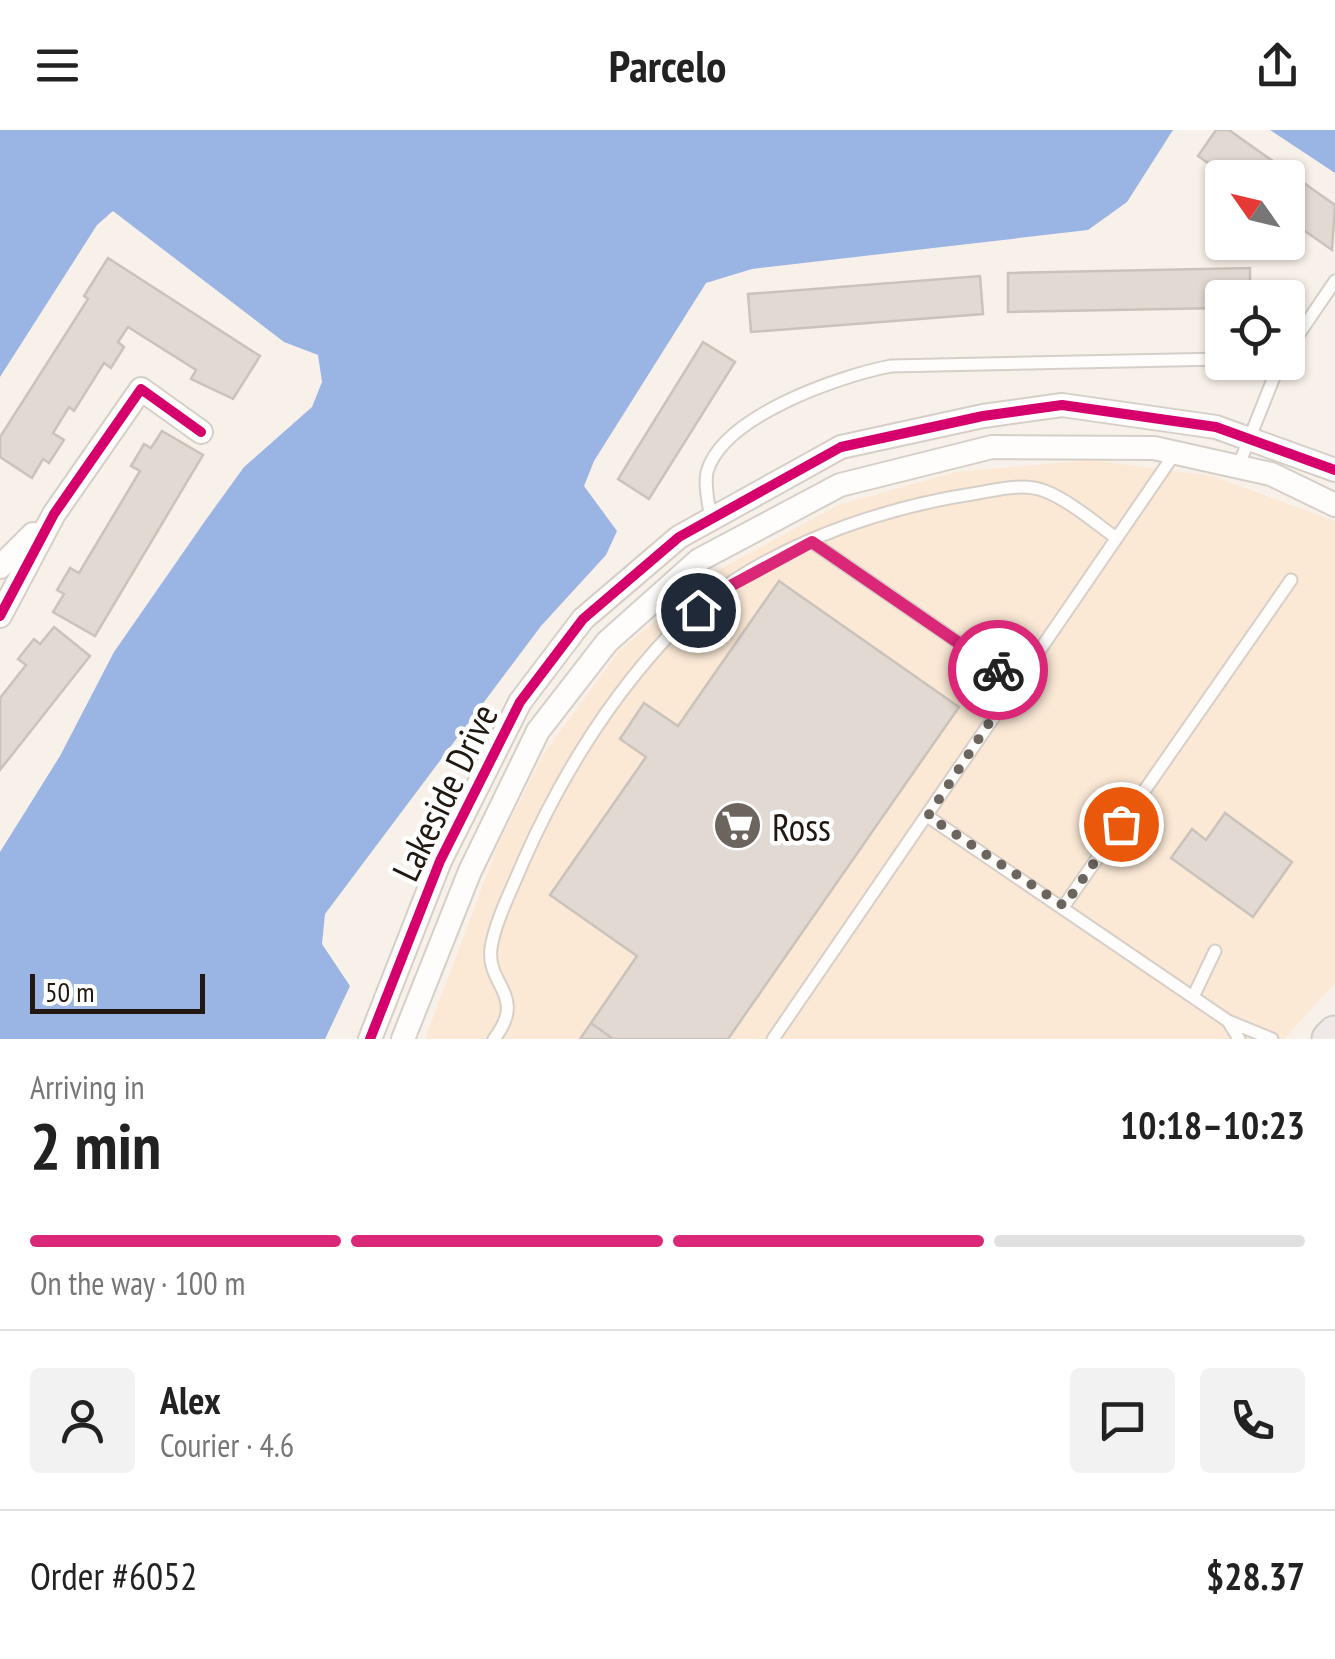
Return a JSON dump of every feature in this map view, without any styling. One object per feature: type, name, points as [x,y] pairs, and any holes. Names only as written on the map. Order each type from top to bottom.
[{"type":"street","points":[[0,616],[54,514],[141,389],[201,432]]},
{"type":"street","name":"Lakeside Drive","points":[[374,1028],[440,862],[520,702],[584,619],[678,537],[841,447],[983,416],[1062,405],[1216,427],[1333,466]]},
{"type":"street","name":"Lakeside Drive","points":[[405,1038],[508,787],[538,731],[607,642],[700,560],[840,485],[992,448],[1154,448],[1271,474],[1326,500]]},
{"type":"street","points":[[0,567],[54,514]]},
{"type":"lane","points":[[1305,325],[1335,281]]},
{"type":"lane","points":[[711,519],[706,477],[712,458],[730,438],[758,416],[860,372],[891,366],[1205,358]]},
{"type":"lane","points":[[1238,467],[1273,380]]},
{"type":"lane","points":[[772,1039],[1175,453]]},
{"type":"lane","points":[[1326,500],[1333,466]]},
{"type":"lane","points":[[494,1039],[509,1013],[507,992],[494,967],[491,949],[524,862],[584,741],[674,630],[723,590],[812,542],[861,521],[943,498],[1015,487],[1044,491],[1115,537]]},
{"type":"lane","points":[[812,542],[1016,682]]},
{"type":"lane","points":[[1064,906],[1291,580]]},
{"type":"lane","points":[[928,816],[1228,1022],[1272,1039]]},
{"type":"lane","points":[[1193,997],[1215,951]]},
{"type":"lane","points":[[1228,1022],[1238,1039]]},
{"type":"lane","points":[[374,1028],[405,1038]]},
{"type":"lane","points":[[1309,1039],[1333,1035]]},
{"type":"shaded area","points":[[1091,460],[1212,476],[1335,521],[1335,983],[1284,1039],[425,1039],[499,842],[544,753],[620,650],[713,573],[838,505],[956,472]]},
{"type":"water","points":[[0,130],[1173,130],[1127,202],[1088,230],[752,269],[706,283],[594,461],[584,486],[617,531],[606,555],[541,626],[325,914],[322,944],[350,986],[325,1039],[0,1039],[0,852],[60,756],[114,652],[244,467],[312,407],[322,382],[318,355],[284,342],[113,211],[97,225],[0,377]]},
{"type":"water","points":[[1270,130],[1335,130],[1335,173]]},
{"type":"building","points":[[1216,130],[1229,130],[1271,160],[1205,161],[1198,156]]},
{"type":"building","points":[[1305,184],[1335,205],[1332,250],[1305,231]]},
{"type":"building","points":[[108,258],[260,356],[233,399],[191,379],[196,370],[128,327],[118,342],[124,347],[111,368],[104,363],[74,411],[69,407],[53,433],[64,440],[49,463],[43,459],[32,478],[0,457],[0,437],[88,299],[84,296]]},
{"type":"building","points":[[1250,268],[1250,280],[1205,280],[1205,308],[1008,312],[1008,273]]},
{"type":"building","points":[[980,276],[983,314],[751,332],[748,294]]},
{"type":"building","points":[[703,342],[735,362],[649,499],[618,479]]},
{"type":"building","points":[[162,431],[203,455],[95,636],[53,612],[64,594],[57,590],[70,568],[79,573],[140,471],[131,466],[144,444],[151,448]]},
{"type":"building","name":"Ross","points":[[779,581],[959,707],[728,1039],[613,1039],[591,1023],[637,956],[550,895],[646,757],[620,739],[644,703],[678,726]]},
{"type":"building","points":[[54,627],[90,656],[0,770],[0,698],[26,665],[18,659],[34,639],[40,644]]},
{"type":"building","points":[[1225,813],[1292,862],[1253,917],[1171,858],[1192,829],[1206,840]]},
{"type":"building","points":[[591,1023],[613,1039],[580,1039]]},
{"type":"cycle path","points":[[0,616],[54,514],[141,389],[201,432]]},
{"type":"cycle path","points":[[370,1039],[440,861],[520,702],[583,619],[679,537],[841,447],[983,416],[1062,405],[1216,427],[1335,470]]},
{"type":"way so far","points":[[998,670],[1016,682],[928,816],[1064,906],[1121,824]]},
{"type":"place","name":"Ross","points":[[737,826]]},
{"type":"route","points":[[698,610],[723,590],[812,542],[998,670]]}]
